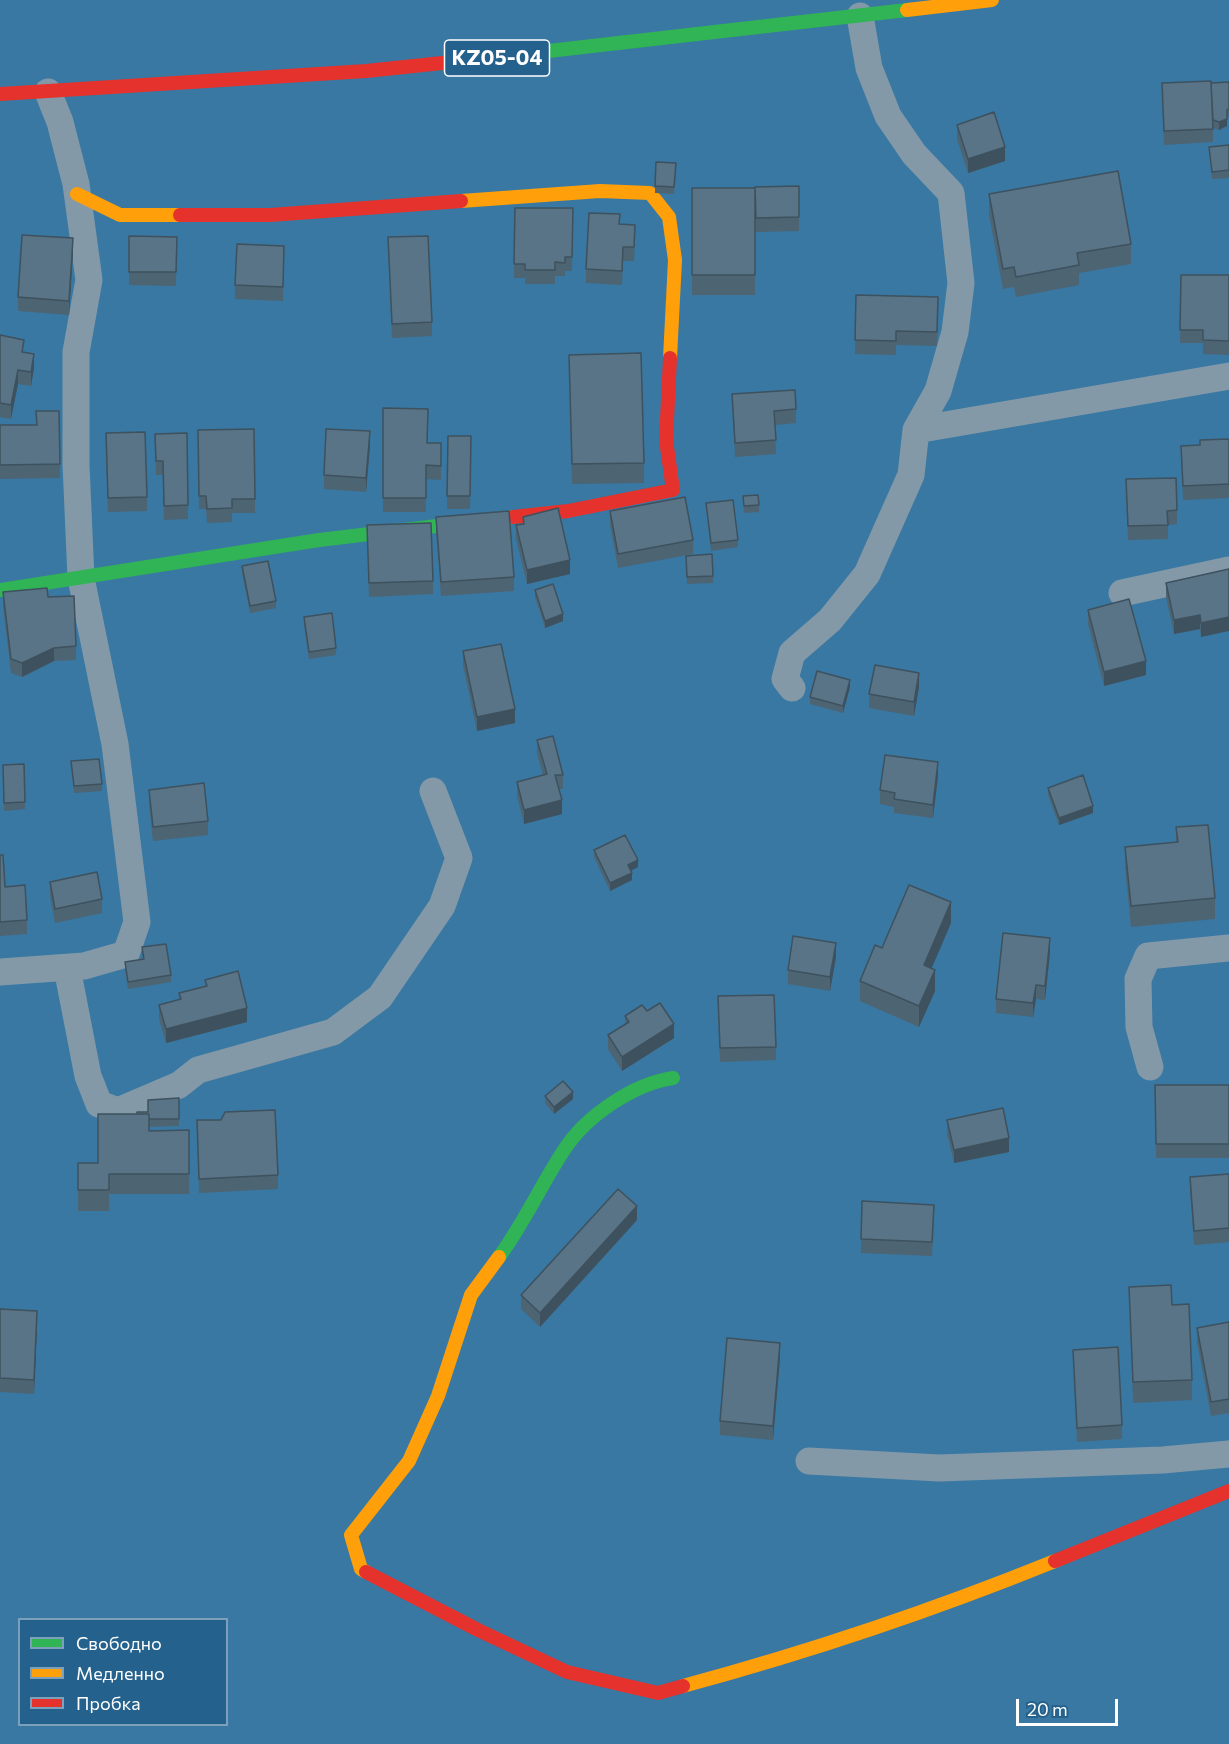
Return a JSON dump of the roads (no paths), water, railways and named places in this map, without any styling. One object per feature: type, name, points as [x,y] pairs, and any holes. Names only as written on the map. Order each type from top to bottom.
[{"type":"street","name":"KZ05-04","points":[[0,94],[377,70],[992,0]]},
{"type":"street","points":[[792,688],[785,680],[792,653],[830,620],[867,574],[911,475],[916,430],[938,391],[955,332],[961,283],[951,193],[914,154],[888,116],[869,68],[860,16]]},
{"type":"street","points":[[0,972],[84,966],[126,954],[137,922],[115,744],[81,578],[76,465],[76,352],[89,280],[77,194],[60,122],[48,92]]},
{"type":"street","points":[[0,590],[319,540],[568,511],[673,490],[666,440],[675,260],[669,217],[650,193],[600,191],[270,215],[120,215],[77,194]]},
{"type":"street","points":[[916,430],[1229,376]]},
{"type":"street","points":[[1122,593],[1229,570]]},
{"type":"street","points":[[67,968],[87,1076],[99,1104],[118,1111],[179,1085],[198,1070],[333,1032],[380,998],[442,906],[459,858],[433,791]]},
{"type":"street","points":[[1150,1067],[1139,1027],[1138,988],[1138,979],[1148,956],[1229,948]]},
{"type":"street","points":[[673,1078],[654,1081],[605,1107],[565,1148],[514,1237],[471,1295],[438,1396],[409,1461],[351,1535],[361,1569],[478,1630],[567,1672],[658,1693],[778,1660],[984,1590],[1229,1491]]},
{"type":"street","points":[[808,1461],[939,1468],[1163,1460],[1229,1454]]}]
